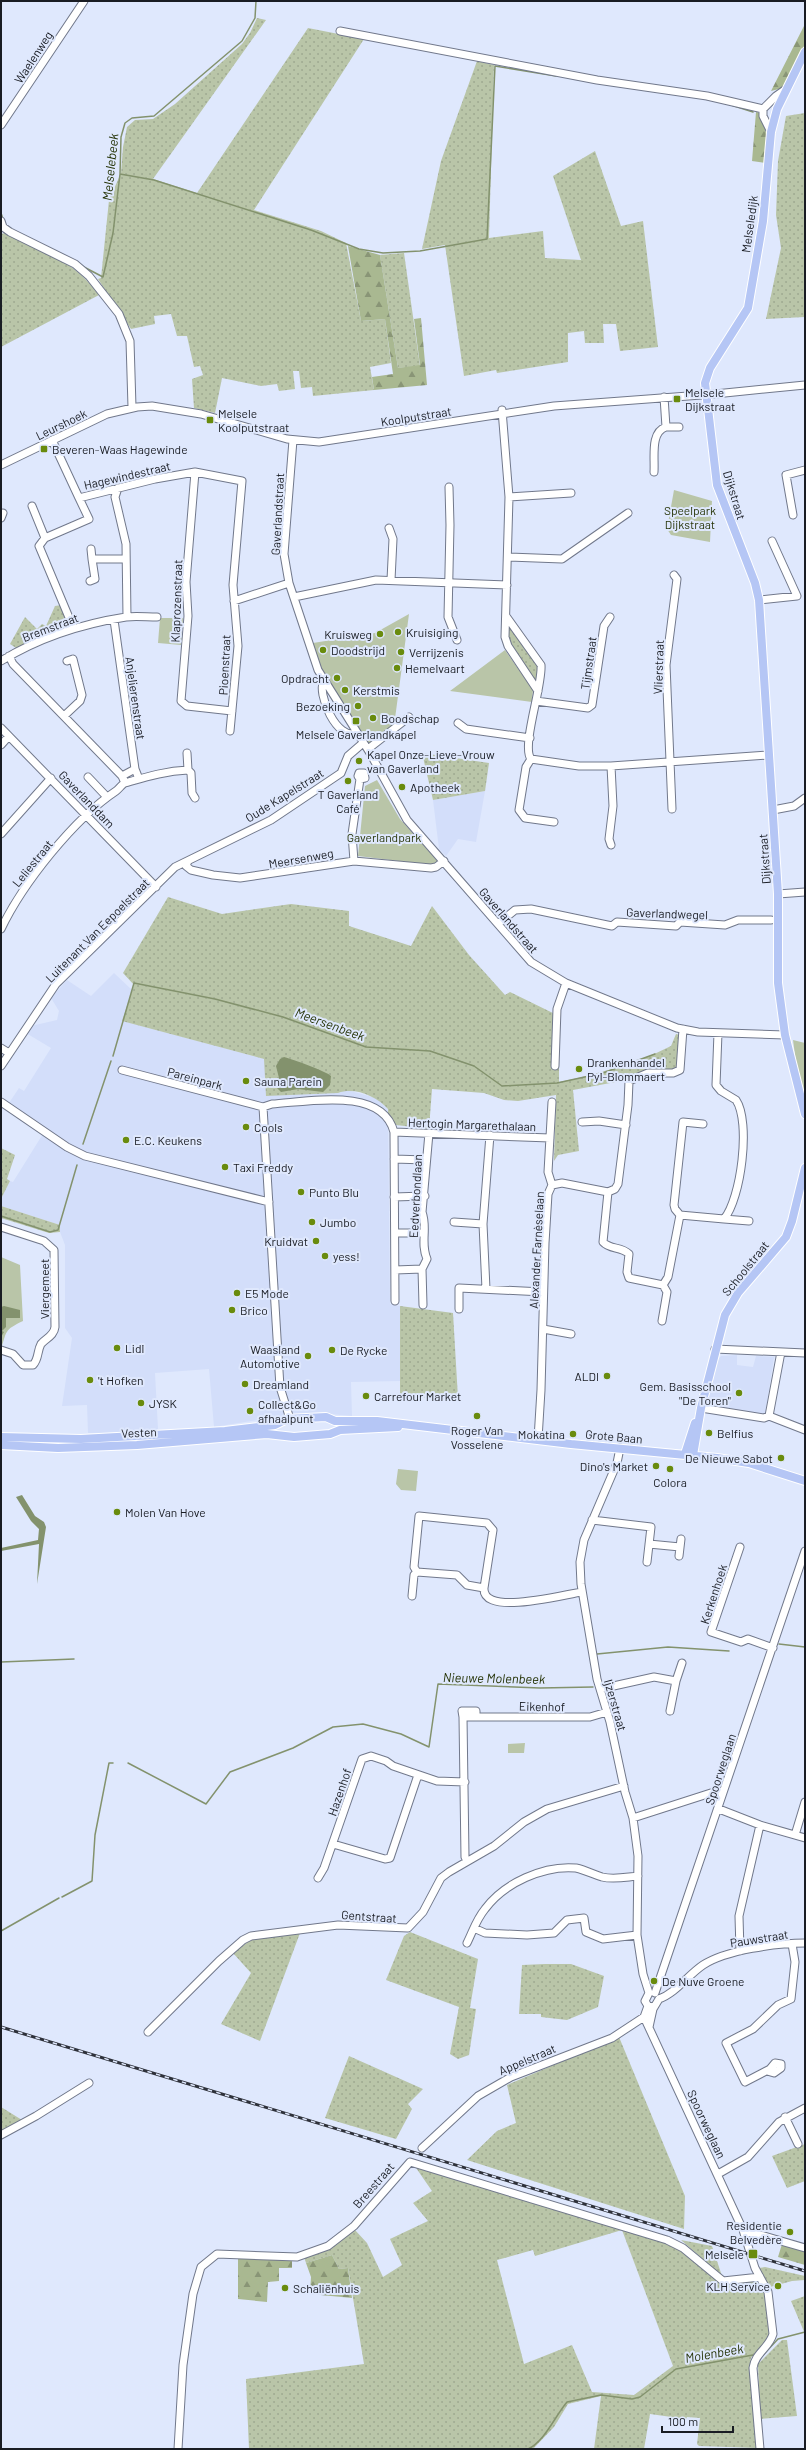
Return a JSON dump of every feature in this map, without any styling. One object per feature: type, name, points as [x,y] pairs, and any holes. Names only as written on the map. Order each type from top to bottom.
[{"type":"main road","name":"Melseledijk","points":[[706,394],[705,383],[710,368],[748,308],[763,221],[771,132],[777,109],[805,52]]},
{"type":"main road","name":"Dijkstraat","points":[[706,394],[717,484],[759,600],[778,894],[778,983],[785,1035],[805,1114]]},
{"type":"main road","name":"Schoolstraat","points":[[689,1455],[702,1408],[721,1326],[732,1303],[781,1244],[789,1230],[805,1168]]},
{"type":"main road","name":"Vesten","points":[[1,1437],[81,1439],[225,1431],[275,1425],[282,1419],[326,1417],[335,1421],[418,1427]]},
{"type":"main road","points":[[334,1431],[335,1421]]},
{"type":"main road","points":[[275,1425],[277,1435]]},
{"type":"main road","name":"Vesten","points":[[1,1445],[58,1448],[137,1445],[277,1435],[294,1437],[330,1434],[334,1431],[381,1425]]},
{"type":"main road","name":"Grote Baan","points":[[418,1427],[689,1455],[749,1464],[805,1481]]},
{"type":"street","name":"Waelenweg","points":[[1,125],[84,1]]},
{"type":"street","points":[[340,31],[597,80],[707,96],[763,109]]},
{"type":"street","points":[[771,132],[763,116],[763,109],[776,96],[786,89]]},
{"type":"street","points":[[2,225],[10,232],[75,264],[89,276],[119,314],[130,341],[132,407]]},
{"type":"street","name":"Koolputstraat","points":[[132,407],[152,406],[208,416],[293,440],[319,442],[503,412],[554,406],[805,385]]},
{"type":"street","points":[[664,396],[666,427]]},
{"type":"street","name":"Leurshoek","points":[[1,465],[106,414],[132,407]]},
{"type":"street","points":[[503,412],[509,497],[509,557],[505,636],[508,646],[538,691]]},
{"type":"street","points":[[654,472],[656,435],[660,429],[666,427],[679,427]]},
{"type":"street","name":"Hagewindestraat","points":[[52,440],[79,498],[118,488],[195,472],[242,481]]},
{"type":"street","name":"Gaverlandstraat","points":[[293,440],[284,554],[289,583],[313,657],[324,680],[365,746],[404,815],[531,962],[566,983],[662,1023],[683,1029],[718,1033],[785,1035]]},
{"type":"street","points":[[793,515],[786,475],[805,470]]},
{"type":"street","name":"Klaprozenstraat","points":[[195,472],[186,582],[188,616],[181,701],[187,706],[232,711]]},
{"type":"street","name":"Pioenstraat","points":[[230,731],[238,646],[233,585],[242,481]]},
{"type":"street","points":[[449,487],[448,617],[457,640]]},
{"type":"street","points":[[118,488],[115,497],[123,527],[126,559],[127,617]]},
{"type":"street","points":[[509,497],[571,493]]},
{"type":"street","points":[[73,627],[40,550],[40,543],[45,538],[88,520],[79,498]]},
{"type":"street","points":[[32,506],[45,538]]},
{"type":"street","points":[[509,557],[562,559],[628,513]]},
{"type":"street","points":[[389,528],[393,539],[391,580]]},
{"type":"street","points":[[759,600],[797,596],[772,541]]},
{"type":"street","points":[[90,549],[95,579],[90,581]]},
{"type":"street","points":[[92,559],[126,559]]},
{"type":"street","name":"Vlierstraat","points":[[672,809],[666,665],[677,579],[674,575]]},
{"type":"street","points":[[294,597],[369,581],[391,580],[507,585]]},
{"type":"street","points":[[234,601],[289,583]]},
{"type":"street","points":[[506,616],[522,636],[541,665],[530,738],[530,758],[526,766],[520,812],[525,818],[554,822]]},
{"type":"street","name":"Bremstraat","points":[[1,661],[73,627],[127,617],[157,617]]},
{"type":"street","name":"Tijmstraat","points":[[536,700],[588,708],[592,705],[604,626],[610,617]]},
{"type":"street","name":"Anjelierenstraat","points":[[114,620],[136,769],[139,779]]},
{"type":"street","points":[[9,656],[13,664],[64,716],[123,780]]},
{"type":"street","points":[[64,716],[80,701],[82,695],[71,658]]},
{"type":"street","name":"Gaverlandstraat","points":[[324,680],[324,694],[333,721],[344,731],[352,735],[357,733]]},
{"type":"street","name":"Oude Kapelstraat","points":[[188,865],[271,820],[341,773],[348,756],[409,717]]},
{"type":"street","points":[[458,723],[466,729],[530,738]]},
{"type":"street","name":"Gaverlanddam","points":[[1,728],[156,887]]},
{"type":"street","points":[[1,745],[10,736]]},
{"type":"street","points":[[187,753],[188,770],[191,773],[192,793],[195,798]]},
{"type":"street","points":[[530,758],[579,766],[611,766],[768,755]]},
{"type":"street","points":[[611,766],[613,812],[609,839],[611,845]]},
{"type":"street","points":[[123,780],[136,769]]},
{"type":"street","points":[[123,780],[139,779],[162,772],[188,770]]},
{"type":"street","points":[[88,777],[107,797]]},
{"type":"street","points":[[1,834],[51,778]]},
{"type":"street","points":[[354,861],[352,834],[360,779]]},
{"type":"street","name":"Leliestraat","points":[[1,929],[26,886],[87,815],[123,780]]},
{"type":"street","points":[[773,810],[794,806],[805,798]]},
{"type":"street","name":"Meersenweg","points":[[188,865],[213,875],[240,878],[354,861],[431,868],[436,867],[444,861]]},
{"type":"street","name":"Luitenant Van Eepoelstraat","points":[[1,1066],[56,984],[171,872],[188,865]]},
{"type":"street","points":[[778,894],[805,892]]},
{"type":"street","name":"Gaverlandwegel","points":[[498,924],[515,910],[531,909],[612,926],[617,922],[676,926],[680,922],[725,925],[738,920],[771,920]]},
{"type":"street","points":[[555,1066],[557,1009],[566,983]]},
{"type":"street","points":[[552,1185],[562,1183],[608,1192],[615,1189],[618,1184],[626,1125],[629,1081],[648,1073],[673,1073],[680,1070],[683,1029]]},
{"type":"street","points":[[718,1033],[716,1085],[721,1091],[732,1097],[739,1104],[743,1136],[740,1173],[724,1219]]},
{"type":"street","points":[[1,1048],[9,1053]]},
{"type":"street","name":"Pareinpark","points":[[122,1070],[263,1107]]},
{"type":"street","name":"Hertogin Margarethalaan","points":[[263,1107],[272,1104],[353,1101],[379,1110],[391,1125],[394,1132],[550,1138]]},
{"type":"street","points":[[1,1102],[41,1130],[80,1154],[269,1202]]},
{"type":"street","name":"Alexander Farnèselaan","points":[[538,1440],[548,1194],[552,1185],[548,1172],[552,1102]]},
{"type":"street","points":[[263,1107],[269,1202],[271,1300],[276,1371],[290,1419]]},
{"type":"street","points":[[582,1122],[599,1121],[626,1125]]},
{"type":"street","points":[[703,1124],[684,1122],[674,1210],[680,1214],[749,1221]]},
{"type":"street","points":[[394,1132],[395,1301]]},
{"type":"street","name":"Eedverbondlaan","points":[[422,1306],[422,1269],[427,1259],[423,1251],[423,1233],[426,1222],[422,1212],[425,1196],[426,1160],[429,1134]]},
{"type":"street","points":[[486,1289],[483,1224],[490,1135]]},
{"type":"street","points":[[394,1159],[426,1160]]},
{"type":"street","points":[[608,1192],[603,1242],[610,1247],[624,1250],[629,1254],[627,1272],[629,1278],[663,1285],[667,1292],[662,1321]]},
{"type":"street","points":[[394,1196],[425,1196]]},
{"type":"street","points":[[663,1285],[668,1277],[680,1214]]},
{"type":"street","points":[[454,1222],[483,1224]]},
{"type":"street","name":"Viergemeet","points":[[1,1227],[44,1241],[54,1250],[55,1320],[54,1333],[41,1345],[38,1358],[33,1365],[23,1365],[12,1354],[1,1350]]},
{"type":"street","points":[[395,1233],[423,1233]]},
{"type":"street","points":[[395,1270],[422,1269]]},
{"type":"street","points":[[459,1309],[459,1288],[543,1292]]},
{"type":"street","points":[[543,1329],[571,1334]]},
{"type":"street","points":[[715,1349],[805,1353]]},
{"type":"street","points":[[769,1416],[781,1352]]},
{"type":"street","points":[[702,1408],[764,1418],[769,1416],[805,1430]]},
{"type":"street","name":"Ijzerstraat","points":[[620,1448],[617,1462],[581,1549],[582,1592],[590,1644],[600,1689],[633,1818],[638,1876],[637,1935],[643,1974],[654,1995]]},
{"type":"street","points":[[417,1572],[414,1567],[420,1516],[487,1523],[493,1530],[489,1555],[486,1559],[484,1588],[486,1598],[496,1602],[541,1600],[582,1592]]},
{"type":"street","points":[[592,1520],[651,1527],[647,1562]]},
{"type":"street","points":[[679,1556],[681,1539]]},
{"type":"street","points":[[649,1544],[680,1547]]},
{"type":"street","name":"Kerkenhoek","points":[[740,1547],[711,1632],[741,1642],[748,1639],[773,1648]]},
{"type":"street","name":"Spoorweglaan","points":[[649,2027],[651,2006],[654,1995],[719,1809],[720,1801],[805,1551]]},
{"type":"street","points":[[417,1572],[457,1575],[467,1585],[484,1588]]},
{"type":"street","points":[[412,1596],[414,1575],[417,1572]]},
{"type":"street","points":[[670,1711],[676,1681],[682,1663]]},
{"type":"street","points":[[600,1689],[654,1677],[676,1681]]},
{"type":"street","name":"Eikenhof","points":[[470,1859],[466,1847],[463,1717],[590,1717],[607,1712]]},
{"type":"street","name":"Hazenhof","points":[[318,1878],[333,1844],[362,1759],[371,1756],[418,1775],[445,1783],[465,1782]]},
{"type":"street","points":[[333,1844],[385,1859],[390,1858],[418,1775]]},
{"type":"street","name":"Gentstraat","points":[[148,2032],[219,1961],[246,1938],[323,1926],[408,1928],[415,1922],[428,1904],[441,1878],[547,1809],[624,1786]]},
{"type":"street","points":[[633,1818],[717,1791],[724,1792]]},
{"type":"street","points":[[706,1795],[720,1801]]},
{"type":"street","points":[[795,1835],[805,1802]]},
{"type":"street","points":[[719,1809],[760,1825],[805,1838]]},
{"type":"street","points":[[740,1951],[739,1916],[760,1825]]},
{"type":"street","points":[[467,1943],[476,1929],[476,1922],[496,1896],[522,1880],[536,1875],[574,1868],[614,1879],[638,1876]]},
{"type":"street","points":[[476,1929],[492,1933],[548,1933],[557,1932],[567,1920],[584,1918],[586,1932],[603,1939],[637,1935]]},
{"type":"street","name":"Pauwstraat","points":[[654,1995],[704,1964],[740,1951],[805,1943]]},
{"type":"street","points":[[767,2071],[745,2082],[726,2043],[753,2029],[778,2005],[791,1999],[795,1962],[792,1944]]},
{"type":"street","name":"Spoorweglaan","points":[[651,2006],[645,1998],[654,1995]]},
{"type":"street","points":[[644,2017],[651,2006]]},
{"type":"street","name":"Spoorweglaan","points":[[644,2017],[718,2174],[743,2230],[760,2277],[768,2292],[774,2328],[771,2340],[754,2360],[753,2368],[760,2449]]},
{"type":"street","name":"Appelstraat","points":[[422,2148],[471,2101],[496,2085],[560,2056],[612,2038],[644,2017]]},
{"type":"street","points":[[1,2135],[36,2116],[89,2083]]},
{"type":"street","points":[[718,2174],[748,2157],[769,2131],[785,2117],[805,2108]]},
{"type":"street","points":[[785,2117],[798,2144]]},
{"type":"street","name":"Breestraat","points":[[178,2449],[183,2365],[193,2294],[201,2267],[217,2254],[297,2257],[328,2246],[354,2226],[410,2162],[667,2240],[683,2248],[723,2281],[760,2277]]},
{"type":"street","points":[[743,2230],[804,2248]]},
{"type":"shaded area","points":[[485,791],[476,842],[458,839],[446,856],[439,849],[433,800]]},
{"type":"shaded area","points":[[114,973],[132,990],[123,1021],[264,1059],[338,1093],[347,1090],[376,1098],[388,1109],[390,1304],[400,1306],[400,1381],[351,1382],[352,1416],[319,1413],[282,1416],[214,1427],[209,1369],[155,1373],[158,1429],[107,1434],[88,1433],[87,1405],[62,1406],[72,1338],[65,1328],[65,1245],[60,1232],[60,1225],[1,1206],[1,1199],[10,1181],[13,1182],[46,1129],[9,1103],[19,1088],[24,1091],[51,1048],[26,1033],[31,1026],[57,1020],[59,1011],[51,998],[67,980],[91,996]]},
{"type":"shaded area","points":[[284,1057],[328,1074],[331,1076],[330,1085],[323,1092],[298,1089],[281,1092],[277,1088],[279,1078],[276,1066],[280,1059]]},
{"type":"shaded area","points":[[4,1306],[20,1310],[20,1318],[6,1318],[6,1327],[2,1331],[4,1332],[1,1337],[1,1307]]},
{"type":"shaded area","name":"Gem. Basisschool \"De Toren\"","points":[[737,1355],[737,1365],[753,1367],[756,1356],[774,1357],[765,1417],[707,1404],[717,1361],[721,1356]]},
{"type":"shaded area","points":[[22,1495],[35,1516],[44,1522],[46,1527],[37,1584],[39,1544],[1,1551],[1,1548],[38,1540],[39,1529],[31,1521],[16,1497]]},
{"type":"green space","points":[[257,18],[266,20],[153,179],[197,193],[308,28],[364,39],[254,210],[321,231],[346,243],[361,321],[385,319],[391,363],[370,367],[374,390],[313,396],[312,387],[301,388],[299,371],[293,371],[295,389],[279,391],[277,384],[261,386],[222,378],[215,413],[194,408],[192,379],[203,375],[200,366],[194,367],[187,336],[177,336],[171,314],[154,316],[155,324],[131,329],[98,279],[101,278],[109,200],[121,173],[123,147],[127,127],[135,120],[153,119],[175,104],[242,44],[250,33]]},
{"type":"green space","points":[[805,24],[805,44],[783,88],[771,91]]},
{"type":"green space","points":[[477,61],[494,65],[489,238],[543,231],[545,258],[581,260],[553,176],[595,151],[621,226],[643,221],[658,347],[620,351],[616,324],[603,324],[604,343],[585,343],[584,331],[568,333],[568,362],[497,373],[496,370],[464,376],[445,245],[422,249],[441,161]]},
{"type":"green space","points":[[756,112],[761,113],[768,140],[765,163],[752,161]]},
{"type":"green space","points":[[805,113],[805,317],[766,319],[781,248],[776,215],[778,161],[786,116]]},
{"type":"green space","points":[[5,233],[45,251],[68,265],[79,273],[99,295],[1,347],[1,234]]},
{"type":"green space","points":[[348,246],[380,255],[398,368],[420,365],[414,319],[421,318],[427,385],[374,390],[372,377],[393,374],[385,319],[361,321]]},
{"type":"green space","points":[[404,253],[420,366],[398,368],[380,255]]},
{"type":"green space","name":"Speelpark Dijkstraat","points":[[674,490],[712,501],[710,542],[671,535],[667,529]]},
{"type":"green space","points":[[61,605],[68,621],[65,627],[16,648],[10,644],[25,617],[37,629],[42,624],[46,626],[55,606]]},
{"type":"green space","points":[[409,614],[394,726],[369,744],[323,672],[313,643],[375,633]]},
{"type":"green space","points":[[160,618],[183,618],[181,645],[158,643]]},
{"type":"green space","points":[[507,623],[540,666],[536,684],[508,643]]},
{"type":"green space","points":[[505,650],[533,690],[532,702],[450,691]]},
{"type":"green space","points":[[422,753],[489,763],[485,791],[433,800]]},
{"type":"green space","name":"Gaverlandpark","points":[[377,780],[400,819],[438,861],[431,865],[358,856],[365,786]]},
{"type":"green space","points":[[168,897],[222,914],[291,904],[349,911],[349,926],[411,946],[432,906],[469,955],[505,995],[510,992],[559,1016],[559,1082],[588,1076],[644,1058],[671,1046],[676,1034],[680,1035],[678,1066],[674,1070],[645,1071],[621,1081],[573,1090],[579,1151],[558,1155],[554,1161],[556,1095],[518,1101],[504,1100],[484,1093],[432,1089],[429,1129],[388,1124],[388,1109],[378,1100],[358,1092],[345,1091],[338,1093],[266,1096],[264,1059],[122,1021],[134,985],[123,973]]},
{"type":"green space","points":[[793,1040],[805,1043],[805,1100],[797,1070]]},
{"type":"green space","points":[[1,1148],[15,1155],[7,1179],[10,1181],[1,1199]]},
{"type":"green space","points":[[1,1206],[60,1225],[60,1232],[49,1233],[1,1218]]},
{"type":"green space","points":[[1,1257],[20,1265],[23,1321],[9,1329],[1,1349]]},
{"type":"green space","points":[[400,1306],[453,1313],[458,1398],[400,1397]]},
{"type":"green space","points":[[398,1469],[418,1471],[416,1491],[401,1490],[396,1484]]},
{"type":"green space","points":[[525,1743],[524,1753],[508,1753],[508,1744]]},
{"type":"green space","points":[[410,1932],[478,1959],[470,2008],[476,2009],[469,2055],[458,2059],[450,2054],[459,2007],[386,1980],[404,1936]]},
{"type":"green space","points":[[300,1933],[260,2041],[221,2024],[251,1973],[233,1953],[252,1939]]},
{"type":"green space","points":[[571,1964],[604,1976],[598,2007],[567,2020],[541,2017],[541,2014],[519,2014],[522,1965]]},
{"type":"green space","points":[[619,2037],[685,2196],[684,2229],[467,2160],[497,2131],[516,2123],[507,2085]]},
{"type":"green space","points":[[349,2056],[423,2089],[408,2104],[412,2109],[396,2139],[325,2118]]},
{"type":"green space","points":[[1,2107],[22,2120],[1,2132]]},
{"type":"green space","points":[[805,2144],[805,2181],[787,2188],[772,2156]]},
{"type":"green space","points":[[414,2165],[679,2247],[719,2283],[728,2284],[745,2280],[754,2280],[760,2283],[764,2289],[768,2306],[769,2338],[751,2358],[750,2366],[757,2448],[699,2446],[697,2444],[700,2418],[687,2417],[686,2419],[650,2414],[644,2449],[594,2449],[601,2396],[568,2404],[554,2427],[533,2449],[249,2449],[246,2379],[364,2364],[348,2268],[339,2269],[332,2255],[306,2263],[304,2257],[355,2230],[367,2243],[383,2277],[402,2265],[390,2239],[428,2221],[413,2203],[432,2191]],"holes":[[[622,2230],[673,2366],[634,2395],[592,2392],[572,2345],[524,2364],[497,2260],[533,2250],[535,2256]]]},
{"type":"green space","points":[[681,2240],[712,2246],[722,2276]]},
{"type":"green space","points":[[782,2244],[805,2252],[805,2265],[778,2257]]},
{"type":"green space","points":[[332,2255],[339,2269],[348,2268],[352,2298],[310,2294],[311,2277],[306,2263]]},
{"type":"green space","points":[[238,2257],[292,2259],[292,2268],[279,2268],[279,2281],[268,2282],[267,2302],[238,2299]]},
{"type":"green space","points":[[765,2267],[805,2276],[805,2280],[792,2281],[770,2287],[759,2268]]},
{"type":"green space","points":[[805,2296],[805,2334],[791,2301]]},
{"type":"green space","points":[[782,2340],[787,2340],[797,2416],[760,2419],[758,2364]]},
{"type":"waterway","name":"Melselebeek","points":[[82,266],[103,277],[113,233],[120,174],[121,137],[125,123],[132,118],[154,116],[242,41],[255,18],[256,1]]},
{"type":"waterway","points":[[120,174],[154,180],[311,230],[359,249],[383,253],[420,251],[487,239],[495,66],[556,76]]},
{"type":"waterway","points":[[728,104],[753,112]]},
{"type":"waterway","name":"Melselebeek","points":[[1,213],[3,219]]},
{"type":"waterway","name":"Meersenbeek","points":[[113,1056],[134,983],[215,999],[283,1017],[366,1047],[430,1051],[474,1066],[502,1086],[557,1083],[603,1073],[655,1054]]},
{"type":"waterway","points":[[83,1144],[111,1061]]},
{"type":"waterway","points":[[1,1216],[50,1232],[58,1230],[77,1165]]},
{"type":"waterway","name":"Nieuwe Molenbeek","points":[[779,1644],[805,1647]]},
{"type":"waterway","name":"Nieuwe Molenbeek","points":[[597,1654],[668,1647],[729,1651]]},
{"type":"waterway","points":[[1,1662],[74,1659]]},
{"type":"waterway","name":"Nieuwe Molenbeek","points":[[128,1763],[206,1804],[230,1772],[293,1748],[333,1727],[363,1724],[401,1734],[429,1747],[438,1684],[540,1688],[593,1687]]},
{"type":"waterway","name":"Nieuwe Molenbeek","points":[[62,1897],[92,1881],[95,1835],[109,1763],[113,1763]]},
{"type":"waterway","name":"Nieuwe Molenbeek","points":[[1,1931],[59,1898]]},
{"type":"waterway","name":"Molenbeek","points":[[763,2355],[778,2339],[805,2332]]},
{"type":"waterway","name":"Molenbeek","points":[[528,2449],[545,2434],[567,2402],[601,2395],[632,2399],[640,2397],[676,2369],[753,2355],[756,2357]]},
{"type":"railway","points":[[1,2027],[805,2271]]},
{"type":"place","name":"Melsele Dijkstraat","points":[[677,399]]},
{"type":"place","name":"Melsele Koolputstraat","points":[[210,420]]},
{"type":"place","name":"Beveren-Waas Hagewinde","points":[[44,449]]},
{"type":"place","name":"Kruisiging","points":[[398,632]]},
{"type":"place","name":"Kruisweg","points":[[380,634]]},
{"type":"place","name":"Doodstrijd","points":[[323,650]]},
{"type":"place","name":"Verrijzenis","points":[[401,652]]},
{"type":"place","name":"Hemelvaart","points":[[397,668]]},
{"type":"place","name":"Opdracht","points":[[337,678]]},
{"type":"place","name":"Kerstmis","points":[[345,690]]},
{"type":"place","name":"Bezoeking","points":[[358,706]]},
{"type":"place","name":"Boodschap","points":[[373,718]]},
{"type":"place","name":"Melsele Gaverlandkapel","points":[[356,721]]},
{"type":"place","name":"Kapel Onze-Lieve-Vrouw van Gaverland","points":[[359,761]]},
{"type":"place","name":"T Gaverland Café","points":[[348,781]]},
{"type":"place","name":"Apotheek","points":[[402,787]]},
{"type":"place","name":"Drankenhandel Pyl-Blommaert","points":[[579,1069]]},
{"type":"place","name":"Sauna Parein","points":[[246,1081]]},
{"type":"place","name":"Cools","points":[[246,1127]]},
{"type":"place","name":"E.C. Keukens","points":[[126,1140]]},
{"type":"place","name":"Taxi Freddy","points":[[225,1167]]},
{"type":"place","name":"Punto Blu","points":[[301,1192]]},
{"type":"place","name":"Jumbo","points":[[312,1222]]},
{"type":"place","name":"Kruidvat","points":[[316,1241]]},
{"type":"place","name":"yess!","points":[[325,1256]]},
{"type":"place","name":"E5 Mode","points":[[237,1293]]},
{"type":"place","name":"Brico","points":[[232,1310]]},
{"type":"place","name":"Lidl","points":[[117,1348]]},
{"type":"place","name":"De Rycke","points":[[332,1350]]},
{"type":"place","name":"Waasland Automotive","points":[[308,1356]]},
{"type":"place","name":"ALDI","points":[[607,1376]]},
{"type":"place","name":"'t Hofken","points":[[90,1380]]},
{"type":"place","name":"Dreamland","points":[[245,1384]]},
{"type":"place","name":"Gem. Basisschool \"De Toren\"","points":[[739,1393]]},
{"type":"place","name":"Carrefour Market","points":[[366,1396]]},
{"type":"place","name":"JYSK","points":[[141,1403]]},
{"type":"place","name":"Collect&Go afhaalpunt","points":[[250,1411]]},
{"type":"place","name":"Roger Van Vosselene","points":[[477,1416]]},
{"type":"place","name":"Belfius","points":[[709,1433]]},
{"type":"place","name":"Mokatina","points":[[573,1434]]},
{"type":"place","name":"De Nieuwe Sabot","points":[[781,1458]]},
{"type":"place","name":"Dino's Market","points":[[656,1466]]},
{"type":"place","name":"Colora","points":[[670,1469]]},
{"type":"place","name":"Molen Van Hove","points":[[117,1512]]},
{"type":"place","name":"De Nuve Groene","points":[[654,1981]]},
{"type":"place","name":"Residentie Belvedère","points":[[790,2232]]},
{"type":"place","name":"Melsele","points":[[753,2254]]},
{"type":"place","name":"KLH Service","points":[[778,2286]]},
{"type":"place","name":"Schaliënhuis","points":[[285,2288]]}]
